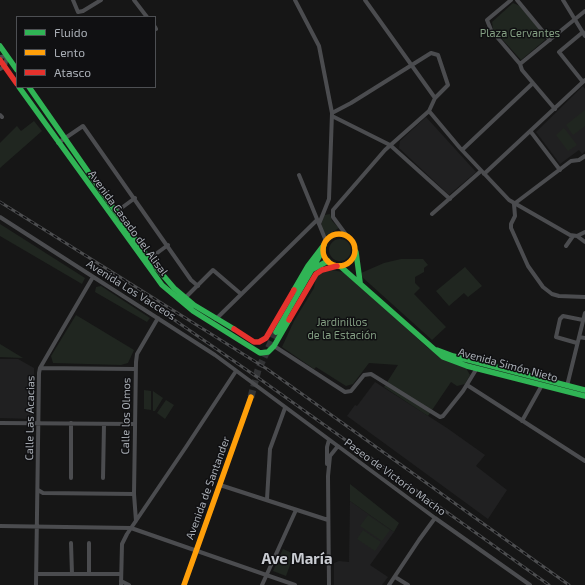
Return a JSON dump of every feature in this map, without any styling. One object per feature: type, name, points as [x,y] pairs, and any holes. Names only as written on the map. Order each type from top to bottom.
[{"type":"main road","points":[[0,46],[16,69]]},
{"type":"main road","points":[[0,60],[2,68],[16,83]]},
{"type":"main road","name":"Avenida Casado del Alisal","points":[[20,88],[146,265],[162,285],[183,300],[254,342],[258,342],[266,338]]},
{"type":"main road","name":"Avenida Casado del Alisal","points":[[30,88],[150,259],[193,312],[260,353],[268,352],[274,346]]},
{"type":"main road","points":[[356,249],[350,262],[322,270],[316,274],[274,346],[266,338],[308,266],[324,245],[335,234],[347,236],[353,241],[356,249],[360,282]]},
{"type":"main road","points":[[324,245],[328,261]]},
{"type":"main road","points":[[276,332],[324,245]]},
{"type":"main road","points":[[310,272],[318,265],[328,261],[338,266]]},
{"type":"main road","name":"Avenida Simón Nieto","points":[[338,266],[360,282],[443,357],[477,368],[585,396]]},
{"type":"main road","name":"Avenida Simón Nieto","points":[[430,346],[453,356],[585,390]]},
{"type":"main road","points":[[453,356],[458,361],[474,365],[477,368],[482,367],[495,370],[502,369]]},
{"type":"main road","points":[[524,375],[528,378],[539,380],[542,385],[547,382],[567,386]]},
{"type":"main road","name":"Avenida de Santander","points":[[184,585],[251,397]]},
{"type":"street","points":[[73,0],[78,12],[83,11],[101,0]]},
{"type":"street","points":[[134,0],[146,16]]},
{"type":"street","points":[[216,319],[240,294],[318,222],[329,199],[332,114],[319,46],[295,0]]},
{"type":"street","points":[[365,0],[373,14],[435,98]]},
{"type":"street","points":[[511,0],[487,20],[491,30],[555,109]]},
{"type":"street","points":[[517,0],[550,40]]},
{"type":"street","points":[[432,214],[531,132],[584,81],[559,52],[584,34],[563,0]]},
{"type":"street","points":[[520,64],[585,11]]},
{"type":"street","points":[[332,114],[431,53],[438,55],[448,86],[435,98],[429,111],[390,145],[333,210],[333,217],[347,236]]},
{"type":"street","points":[[0,57],[7,56]]},
{"type":"street","points":[[2,68],[7,56]]},
{"type":"street","points":[[462,150],[533,83]]},
{"type":"street","points":[[429,111],[482,173],[514,204],[585,242]]},
{"type":"street","points":[[332,114],[390,145],[450,198]]},
{"type":"street","points":[[58,143],[83,126],[168,245],[191,280],[198,286]]},
{"type":"street","points":[[531,132],[560,170]]},
{"type":"street","points":[[514,204],[565,166],[585,156]]},
{"type":"street","points":[[299,175],[318,222],[324,245]]},
{"type":"street","points":[[116,212],[135,198]]},
{"type":"street","points":[[514,204],[515,216],[511,224],[511,228],[528,266],[543,287],[552,294],[559,296],[585,297]]},
{"type":"street","name":"Avenida Los Vacceos","points":[[0,217],[158,318],[250,382]]},
{"type":"street","points":[[566,246],[575,236],[585,232]]},
{"type":"street","points":[[150,259],[168,245]]},
{"type":"street","points":[[183,300],[213,270],[240,294]]},
{"type":"street","name":"Calle Las Acacias","points":[[36,585],[40,368],[94,277]]},
{"type":"street","points":[[567,386],[585,313]]},
{"type":"street","points":[[577,343],[557,338],[560,319],[563,316],[583,320]]},
{"type":"street","name":"Calle los Olmos","points":[[136,521],[134,510],[135,369],[137,354],[158,318]]},
{"type":"street","points":[[579,337],[585,338]]},
{"type":"street","points":[[274,346],[345,392],[351,391],[364,375],[371,374],[436,416],[443,416],[467,385],[477,368]]},
{"type":"street","points":[[40,368],[135,369]]},
{"type":"street","points":[[129,585],[121,583],[122,544],[131,528],[236,371]]},
{"type":"street","name":"Paseo de Victorio Macho","points":[[250,382],[529,585]]},
{"type":"street","points":[[467,385],[585,461]]},
{"type":"street","points":[[522,421],[542,385]]},
{"type":"street","points":[[267,499],[269,454],[284,408]]},
{"type":"street","points":[[0,422],[134,424]]},
{"type":"street","points":[[71,423],[71,478]]},
{"type":"street","points":[[104,424],[104,478]]},
{"type":"street","points":[[328,585],[327,447],[329,440]]},
{"type":"street","points":[[328,476],[330,456],[338,446]]},
{"type":"street","points":[[220,485],[328,520]]},
{"type":"street","points":[[38,490],[43,493],[134,494]]},
{"type":"street","points":[[134,510],[143,512]]},
{"type":"street","points":[[262,585],[296,510]]},
{"type":"street","points":[[389,585],[418,540],[435,518]]},
{"type":"street","points":[[0,526],[131,528],[295,585]]},
{"type":"street","points":[[71,543],[72,574]]},
{"type":"street","points":[[89,544],[89,574]]},
{"type":"street","points":[[36,574],[121,574]]},
{"type":"street","points":[[395,577],[408,585]]},
{"type":"shaded area","points":[[583,86],[585,89],[585,151],[582,154],[579,150],[560,164],[536,132]]},
{"type":"shaded area","points":[[426,117],[476,172],[449,195],[399,148],[400,141]]},
{"type":"shaded area","points":[[0,359],[18,359],[34,368],[34,419],[0,418]]},
{"type":"shaded area","points":[[375,382],[447,428],[485,455],[476,466],[507,490],[488,519],[347,416],[355,405],[357,406]]},
{"type":"shaded area","points":[[350,501],[394,532],[370,565],[388,577],[382,585],[334,585],[334,563],[339,561],[349,562]]},
{"type":"green space","name":"Plaza Cervantes","points":[[513,3],[520,6],[543,34],[545,40],[521,60],[493,29],[492,22]]},
{"type":"green space","points":[[585,110],[585,126],[573,135],[566,125]]},
{"type":"green space","points":[[34,121],[42,131],[0,168],[0,143],[17,126],[21,131]]},
{"type":"green space","points":[[564,128],[577,145],[568,151],[556,135]]},
{"type":"green space","points":[[330,214],[332,221],[339,228],[326,236],[321,226],[324,215]]},
{"type":"green space","points":[[0,224],[85,278],[82,284],[0,236]]},
{"type":"green space","points":[[340,239],[348,242],[351,250],[348,258],[340,261],[332,258],[329,250],[332,242]]},
{"type":"green space","points":[[401,259],[423,259],[428,265],[424,268],[424,272],[415,277],[415,283],[420,288],[414,294],[446,327],[432,340],[361,276],[361,273],[384,263]]},
{"type":"green space","points":[[465,267],[482,286],[468,297],[464,293],[449,306],[436,291]]},
{"type":"green space","name":"Jardinillos de la Estación","points":[[331,270],[343,272],[348,275],[428,348],[466,368],[470,375],[465,384],[457,386],[451,382],[428,416],[384,387],[398,365],[369,363],[353,384],[346,386],[316,367],[314,369],[282,347],[294,321],[314,288],[316,277],[324,271]]},
{"type":"green space","points":[[101,286],[150,318],[147,322],[95,292],[96,287]]},
{"type":"green space","points":[[76,315],[134,350],[128,363],[121,365],[53,363],[51,356]]},
{"type":"green space","points":[[0,344],[23,358],[0,357]]},
{"type":"green space","points":[[144,390],[151,391],[151,410],[144,409]]},
{"type":"green space","points":[[153,391],[163,398],[155,411],[153,411]]},
{"type":"green space","points":[[166,400],[174,405],[165,419],[157,413]]},
{"type":"green space","points":[[350,484],[399,523],[394,532],[350,501]]},
{"type":"green space","points":[[368,515],[390,530],[382,541],[360,526]]},
{"type":"green space","points":[[363,530],[381,542],[375,551],[357,539]]},
{"type":"green space","points":[[283,549],[294,554],[286,576],[273,571]]},
{"type":"tunnel","points":[[251,397],[258,370],[276,332]]},
{"type":"railway","points":[[0,202],[267,369],[569,585]]},
{"type":"railway","points":[[147,301],[257,377],[549,585]]},
{"type":"traffic: fast","points":[[0,46],[16,69]]},
{"type":"traffic: fast","points":[[20,88],[162,285],[193,311],[260,353],[268,352],[274,346],[289,320]]},
{"type":"traffic: fast","points":[[30,88],[149,259],[174,288],[194,305],[234,329]]},
{"type":"traffic: fast","points":[[294,290],[308,266],[324,245]]},
{"type":"traffic: fast","points":[[276,332],[323,250]]},
{"type":"traffic: fast","points":[[356,252],[360,282]]},
{"type":"traffic: fast","points":[[313,269],[328,261]]},
{"type":"traffic: fast","points":[[340,266],[443,357],[467,366],[585,396]]},
{"type":"traffic: fast","points":[[437,350],[453,356],[585,390]]},
{"type":"traffic: slow","points":[[336,234],[342,234],[352,241],[355,250],[354,256],[348,263],[342,266],[336,266],[326,259],[323,253],[323,247],[330,237],[336,234]]},
{"type":"traffic: slow","points":[[184,585],[251,397]]},
{"type":"traffic: jam","points":[[0,60],[16,83]]},
{"type":"traffic: jam","points":[[289,320],[316,274],[322,270],[337,266]]},
{"type":"traffic: jam","points":[[234,329],[254,342],[259,342],[266,338],[294,290]]},
{"type":"district","name":"Ave María","points":[[297,559]]}]
